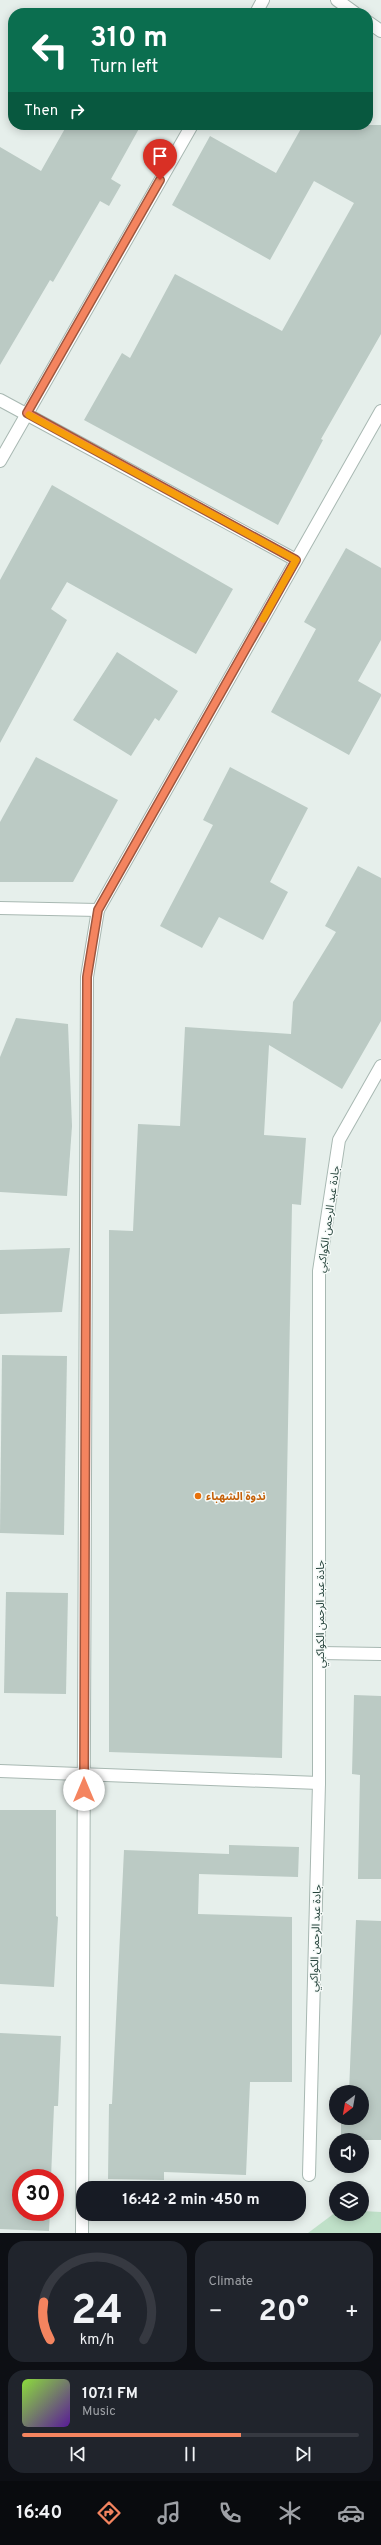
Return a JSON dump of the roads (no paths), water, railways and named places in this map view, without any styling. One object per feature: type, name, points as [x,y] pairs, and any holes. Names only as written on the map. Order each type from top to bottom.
[{"type":"street","points":[[336,0],[348,8]]},
{"type":"street","points":[[0,460],[189,130]]},
{"type":"street","points":[[0,400],[27,413],[296,560]]},
{"type":"street","points":[[82,2233],[87,977],[98,910],[381,411]]},
{"type":"street","points":[[0,908],[98,910]]},
{"type":"street","name":"جادة عبد الرحمن الكواكبي","points":[[309,2175],[320,1783],[321,1653],[319,1271],[339,1140],[381,1066]]},
{"type":"street","points":[[321,1653],[381,1654]]},
{"type":"street","points":[[0,1771],[320,1783]]},
{"type":"place","name":"ندوة الشهباء","points":[[198,1496]]}]
